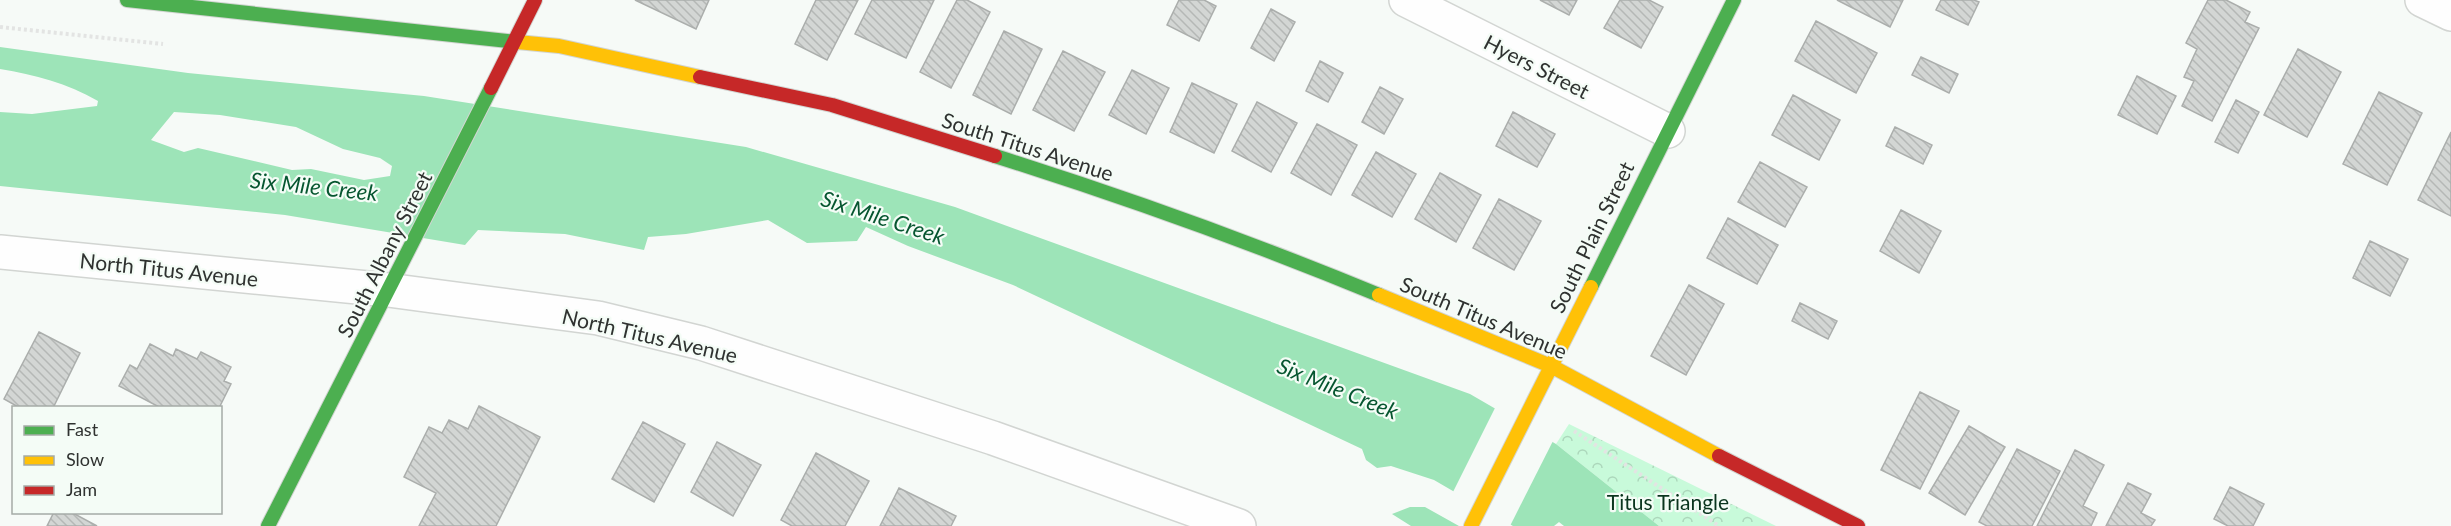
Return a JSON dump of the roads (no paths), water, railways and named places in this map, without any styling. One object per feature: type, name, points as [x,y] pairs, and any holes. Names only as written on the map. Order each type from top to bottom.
[{"type":"street","name":"South Titus Avenue","points":[[127,0],[515,40],[563,47],[796,96],[865,115],[1064,178],[1297,261],[1551,366],[1730,462],[1858,526]]},
{"type":"street","name":"South Albany Street","points":[[268,526],[535,0]]},
{"type":"street","name":"Hyers Street","points":[[1406,0],[1668,131]]},
{"type":"street","name":"South Plain Street","points":[[1471,526],[1734,0]]},
{"type":"street","points":[[2422,0],[2451,14]]},
{"type":"street","name":"North Titus Avenue","points":[[0,252],[388,290],[598,318],[701,343],[993,438],[1239,526]]},
{"type":"water","name":"Six Mile Creek","points":[[0,47],[188,73],[424,96],[746,147],[955,207],[1470,394],[1556,444],[1659,526],[1564,526],[1559,522],[1554,526],[1513,526],[1434,480],[1391,466],[1377,468],[1366,460],[1362,449],[1013,285],[908,246],[866,227],[857,241],[807,243],[768,220],[686,234],[648,237],[644,250],[565,234],[478,230],[465,245],[285,215],[0,186],[0,112],[32,114],[97,106],[98,101],[50,80],[0,69]],"holes":[[[174,112],[220,115],[296,127],[343,149],[380,158],[392,166],[390,176],[364,180],[311,169],[292,170],[198,148],[184,152],[151,140]]]},
{"type":"water","points":[[1410,507],[1425,507],[1459,526],[1411,526],[1392,514]]},
{"type":"park label","name":"Titus Triangle","points":[[1668,501]]}]
